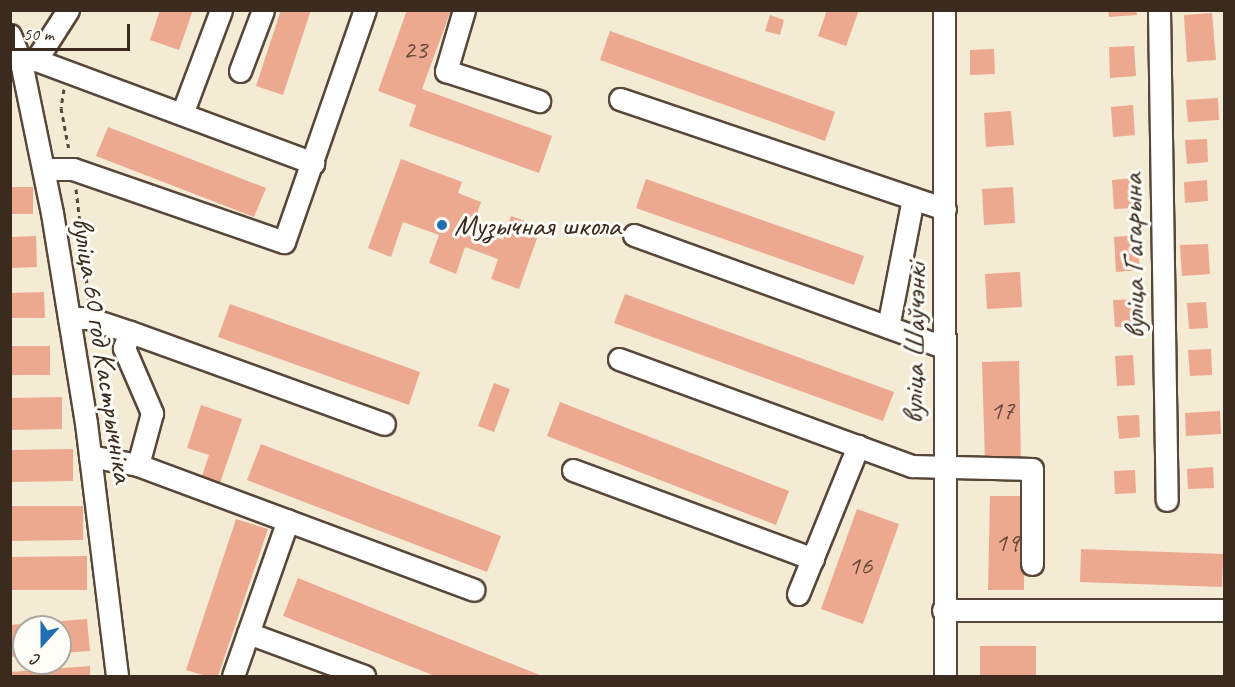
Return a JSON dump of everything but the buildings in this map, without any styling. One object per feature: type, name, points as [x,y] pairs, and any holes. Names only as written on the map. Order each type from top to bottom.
[{"type":"street","points":[[68,10],[29,61],[182,114],[313,163]]},
{"type":"street","points":[[182,114],[221,10]]},
{"type":"street","points":[[240,71],[263,10]]},
{"type":"street","points":[[44,169],[73,170],[284,242],[365,10]]},
{"type":"street","points":[[464,10],[446,70],[539,101]]},
{"type":"street","name":"вуліца Шаўчэнкі","points":[[944,10],[943,610],[945,676]]},
{"type":"street","name":"вуліца Гагарына","points":[[1159,10],[1167,500]]},
{"type":"street","name":"вуліца 60 год Кастрычніка","points":[[10,36],[29,61],[90,456],[117,676]]},
{"type":"street","points":[[620,99],[945,209]]},
{"type":"street","points":[[888,327],[913,198]]},
{"type":"street","points":[[634,235],[944,347]]},
{"type":"street","points":[[69,318],[88,318],[130,332],[384,424]]},
{"type":"street","points":[[130,332],[124,348],[152,413],[138,465]]},
{"type":"street","points":[[620,359],[912,466],[1032,469],[1032,564]]},
{"type":"street","points":[[798,594],[858,446]]},
{"type":"street","points":[[90,456],[138,465],[474,590]]},
{"type":"street","points":[[573,471],[813,559]]},
{"type":"street","points":[[233,676],[288,520]]},
{"type":"street","points":[[943,610],[1224,610]]},
{"type":"street","points":[[248,633],[363,676]]},
{"type":"place","name":"Музычная школа","points":[[442,225]]}]
